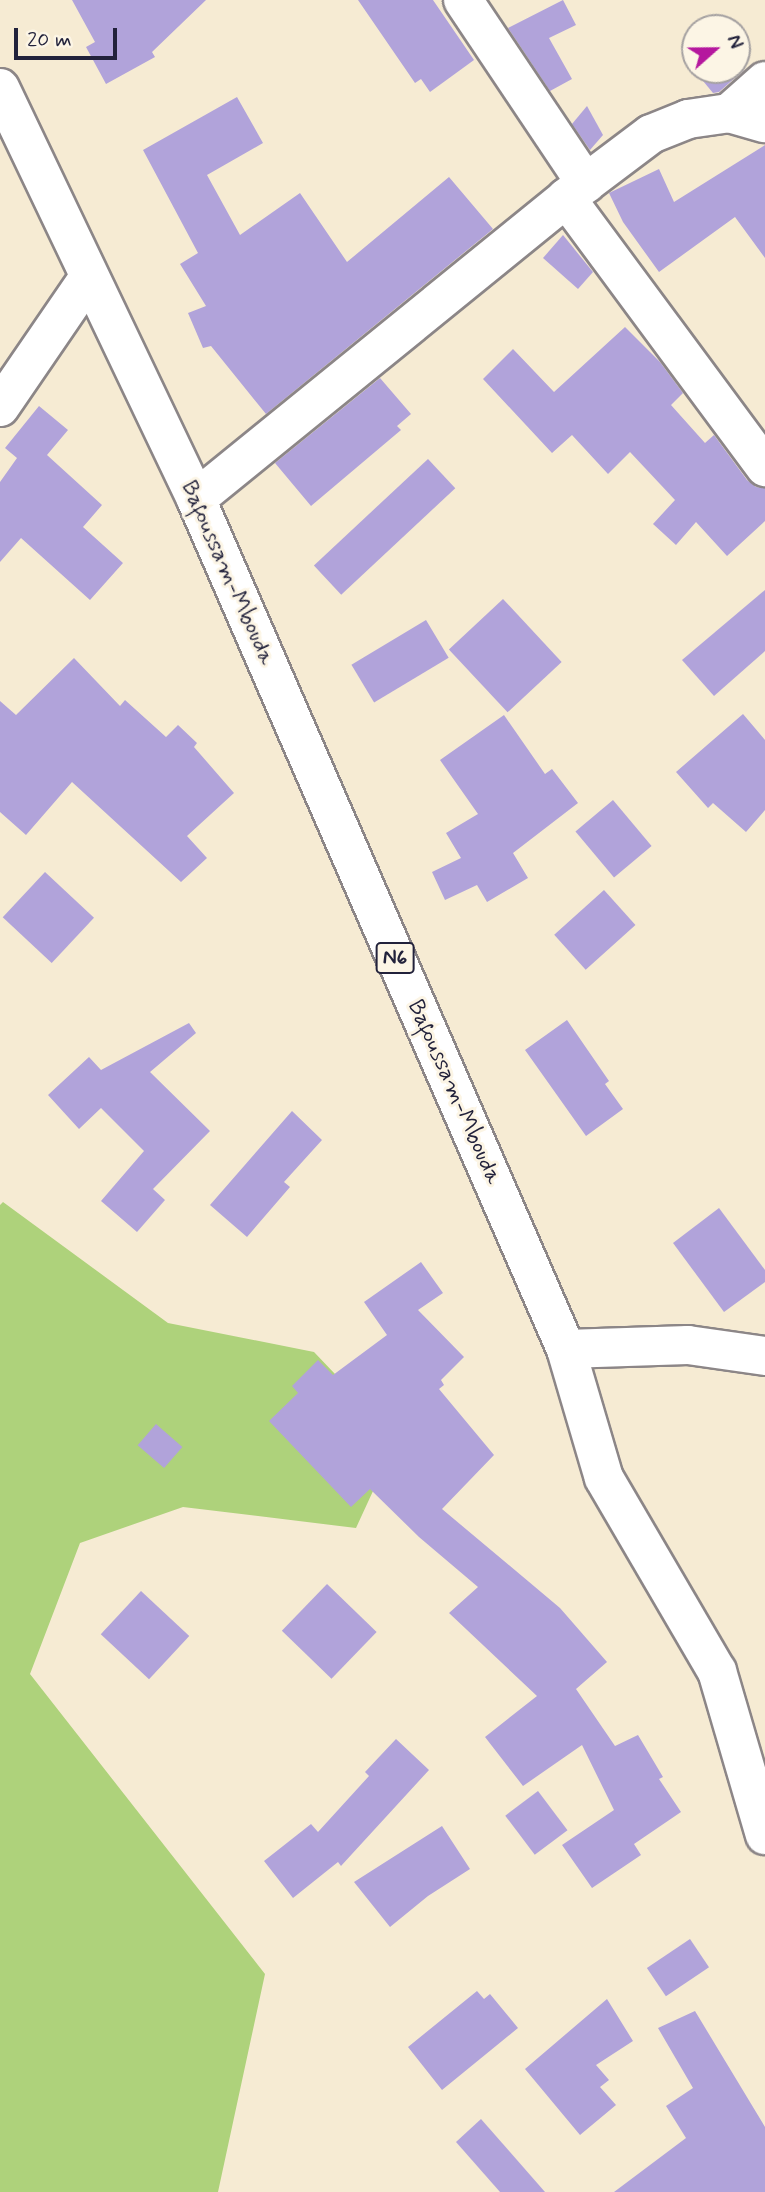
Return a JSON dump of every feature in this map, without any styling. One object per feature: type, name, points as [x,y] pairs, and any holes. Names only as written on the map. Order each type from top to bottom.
[{"type":"main road","points":[[463,0],[576,191],[765,467]]},
{"type":"main road","points":[[729,113],[765,80]]},
{"type":"main road","name":"Bafoussam-Mbouda","points":[[0,88],[196,499],[566,1349],[604,1478],[717,1671],[765,1835]]},
{"type":"main road","points":[[196,499],[576,191],[651,134],[688,119],[729,113],[765,123]]},
{"type":"main road","points":[[0,407],[89,277]]},
{"type":"main road","points":[[566,1349],[688,1345],[765,1356]]},
{"type":"green space","points":[[3,1202],[168,1323],[314,1352],[397,1439],[356,1528],[183,1507],[80,1543],[30,1674],[265,1974],[218,2192],[0,2192],[0,1205]]},
{"type":"building","points":[[72,0],[206,0],[152,52],[155,57],[106,84],[86,47],[95,42]]},
{"type":"building","points":[[358,0],[433,0],[474,60],[430,92],[421,79],[415,83]]},
{"type":"building","points":[[563,0],[576,25],[549,38],[572,79],[550,91],[508,28]]},
{"type":"building","points":[[706,84],[728,84],[719,92],[713,93]]},
{"type":"building","points":[[237,97],[263,143],[207,175],[240,235],[300,193],[347,262],[449,177],[493,229],[266,414],[211,346],[203,348],[188,313],[206,306],[180,264],[198,253],[143,150]]},
{"type":"building","points":[[587,106],[603,135],[590,150],[572,124]]},
{"type":"building","points":[[765,145],[765,258],[735,217],[659,272],[623,222],[609,193],[659,169],[674,202]]},
{"type":"building","points":[[563,235],[593,272],[578,289],[543,258]]},
{"type":"building","points":[[625,327],[660,362],[683,393],[671,405],[705,443],[714,435],[747,480],[756,487],[765,488],[765,521],[727,556],[696,522],[676,545],[653,524],[675,500],[630,452],[608,474],[572,435],[552,453],[483,379],[513,349],[554,392]]},
{"type":"building","points":[[380,378],[411,414],[397,426],[401,430],[311,506],[275,463]]},
{"type":"building","points":[[39,406],[68,430],[47,455],[102,505],[83,527],[123,563],[90,600],[21,538],[0,562],[0,482],[17,458],[5,448]]},
{"type":"building","points":[[428,459],[455,488],[341,595],[314,565]]},
{"type":"building","points":[[765,590],[765,651],[714,696],[682,660]]},
{"type":"building","points":[[503,599],[562,662],[508,712],[449,649]]},
{"type":"building","points":[[426,620],[449,658],[374,703],[351,665]]},
{"type":"building","points":[[74,658],[120,706],[125,700],[166,737],[178,725],[197,743],[194,747],[234,793],[187,836],[207,858],[181,882],[72,782],[26,835],[0,812],[0,701],[16,715]]},
{"type":"building","points":[[743,714],[765,740],[765,810],[746,832],[713,803],[708,808],[676,772]]},
{"type":"building","points":[[504,715],[545,774],[552,769],[578,803],[513,853],[528,878],[487,902],[477,885],[445,900],[432,872],[461,858],[446,833],[478,814],[440,760]]},
{"type":"building","points":[[613,800],[652,846],[614,877],[575,831]]},
{"type":"building","points":[[45,872],[94,918],[52,963],[3,917]]},
{"type":"building","points":[[604,890],[635,925],[586,970],[554,935]]},
{"type":"building","points":[[567,1020],[609,1081],[605,1084],[623,1109],[586,1136],[525,1050]]},
{"type":"building","points":[[189,1023],[196,1033],[150,1072],[210,1131],[153,1189],[165,1200],[137,1232],[101,1201],[144,1151],[101,1108],[79,1129],[48,1095],[89,1057],[101,1070]]},
{"type":"building","points":[[292,1111],[322,1140],[284,1182],[290,1187],[247,1237],[210,1205]]},
{"type":"building","points":[[719,1208],[765,1270],[765,1282],[724,1312],[673,1243]]},
{"type":"building","points":[[421,1262],[443,1293],[418,1310],[464,1357],[441,1380],[444,1385],[439,1389],[494,1455],[442,1509],[560,1608],[607,1662],[576,1689],[615,1746],[638,1735],[663,1777],[659,1779],[681,1812],[634,1844],[641,1855],[592,1888],[562,1845],[614,1810],[582,1745],[523,1786],[485,1737],[537,1696],[449,1613],[478,1587],[419,1537],[370,1489],[351,1507],[269,1421],[298,1393],[292,1386],[318,1360],[333,1375],[387,1335],[364,1302]]},
{"type":"building","points":[[156,1424],[182,1447],[164,1468],[138,1445]]},
{"type":"building","points":[[327,1584],[377,1632],[331,1679],[282,1631]]},
{"type":"building","points":[[141,1591],[189,1636],[149,1679],[101,1634]]},
{"type":"building","points":[[396,1739],[429,1770],[341,1866],[338,1862],[293,1898],[264,1861],[311,1824],[318,1832],[369,1776],[365,1772]]},
{"type":"building","points":[[538,1791],[567,1830],[535,1855],[505,1816]]},
{"type":"building","points":[[442,1826],[470,1869],[428,1896],[390,1927],[354,1882]]},
{"type":"building","points":[[690,1939],[709,1967],[666,1996],[647,1968]]},
{"type":"building","points":[[477,1991],[484,1999],[490,1994],[518,2028],[442,2090],[408,2047]]},
{"type":"building","points":[[607,1999],[633,2041],[596,2065],[609,2080],[600,2087],[616,2105],[580,2135],[525,2069]]},
{"type":"building","points":[[695,2011],[765,2127],[765,2192],[614,2192],[686,2138],[666,2106],[693,2088],[658,2028]]},
{"type":"building","points":[[481,2119],[545,2192],[500,2192],[456,2142]]}]
